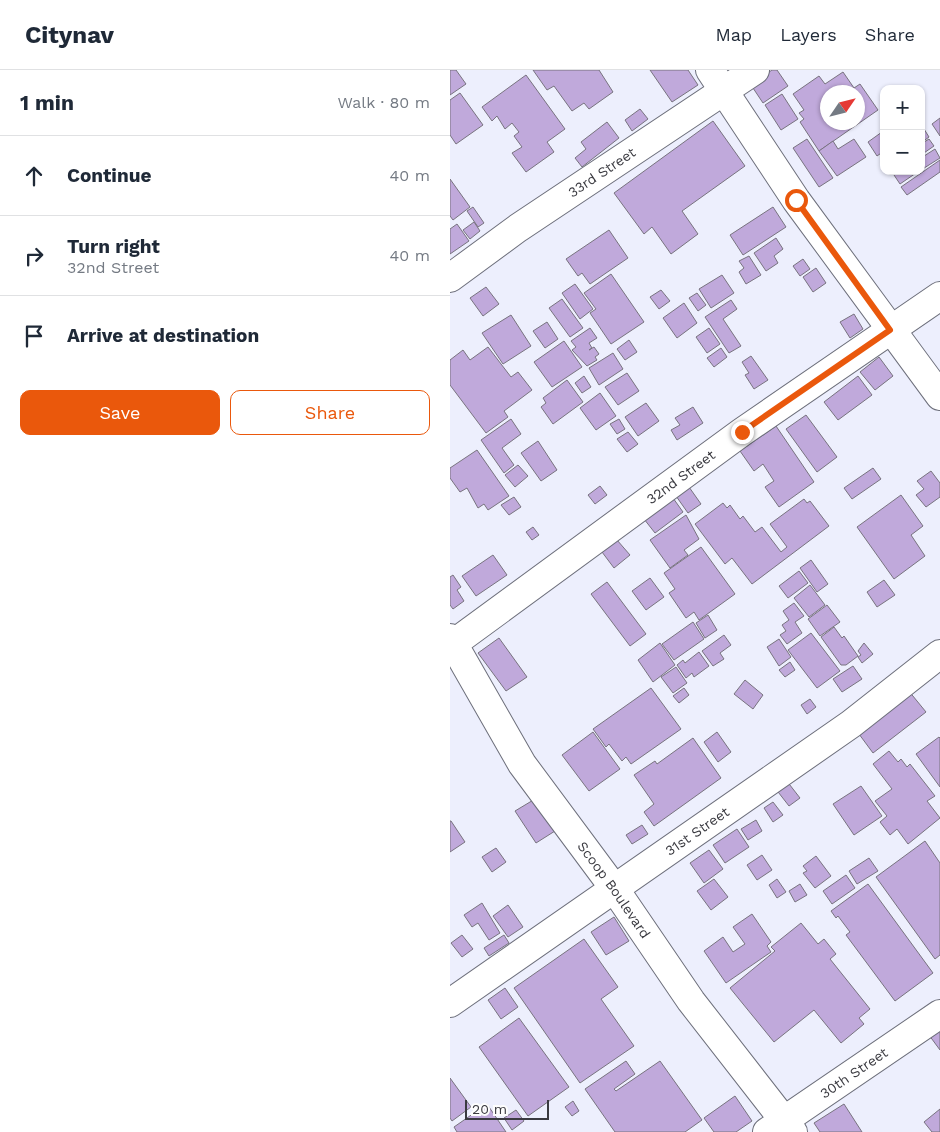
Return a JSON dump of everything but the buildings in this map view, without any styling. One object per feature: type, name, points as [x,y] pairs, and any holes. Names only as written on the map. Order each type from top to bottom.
[{"type":"street","name":"33rd Street","points":[[450,278],[717,81],[755,70]]},
{"type":"street","points":[[717,81],[796,200],[940,396]]},
{"type":"street","name":"32nd Street","points":[[451,642],[742,432],[940,296]]},
{"type":"street","name":"Scoop Boulevard","points":[[451,642],[522,764],[614,888],[691,1002],[782,1128]]},
{"type":"street","name":"31st Street","points":[[450,1003],[851,724],[940,654]]},
{"type":"street","name":"30th Street","points":[[782,1128],[940,1014]]},
{"type":"route","points":[[742,432],[890,330],[796,200]]}]
